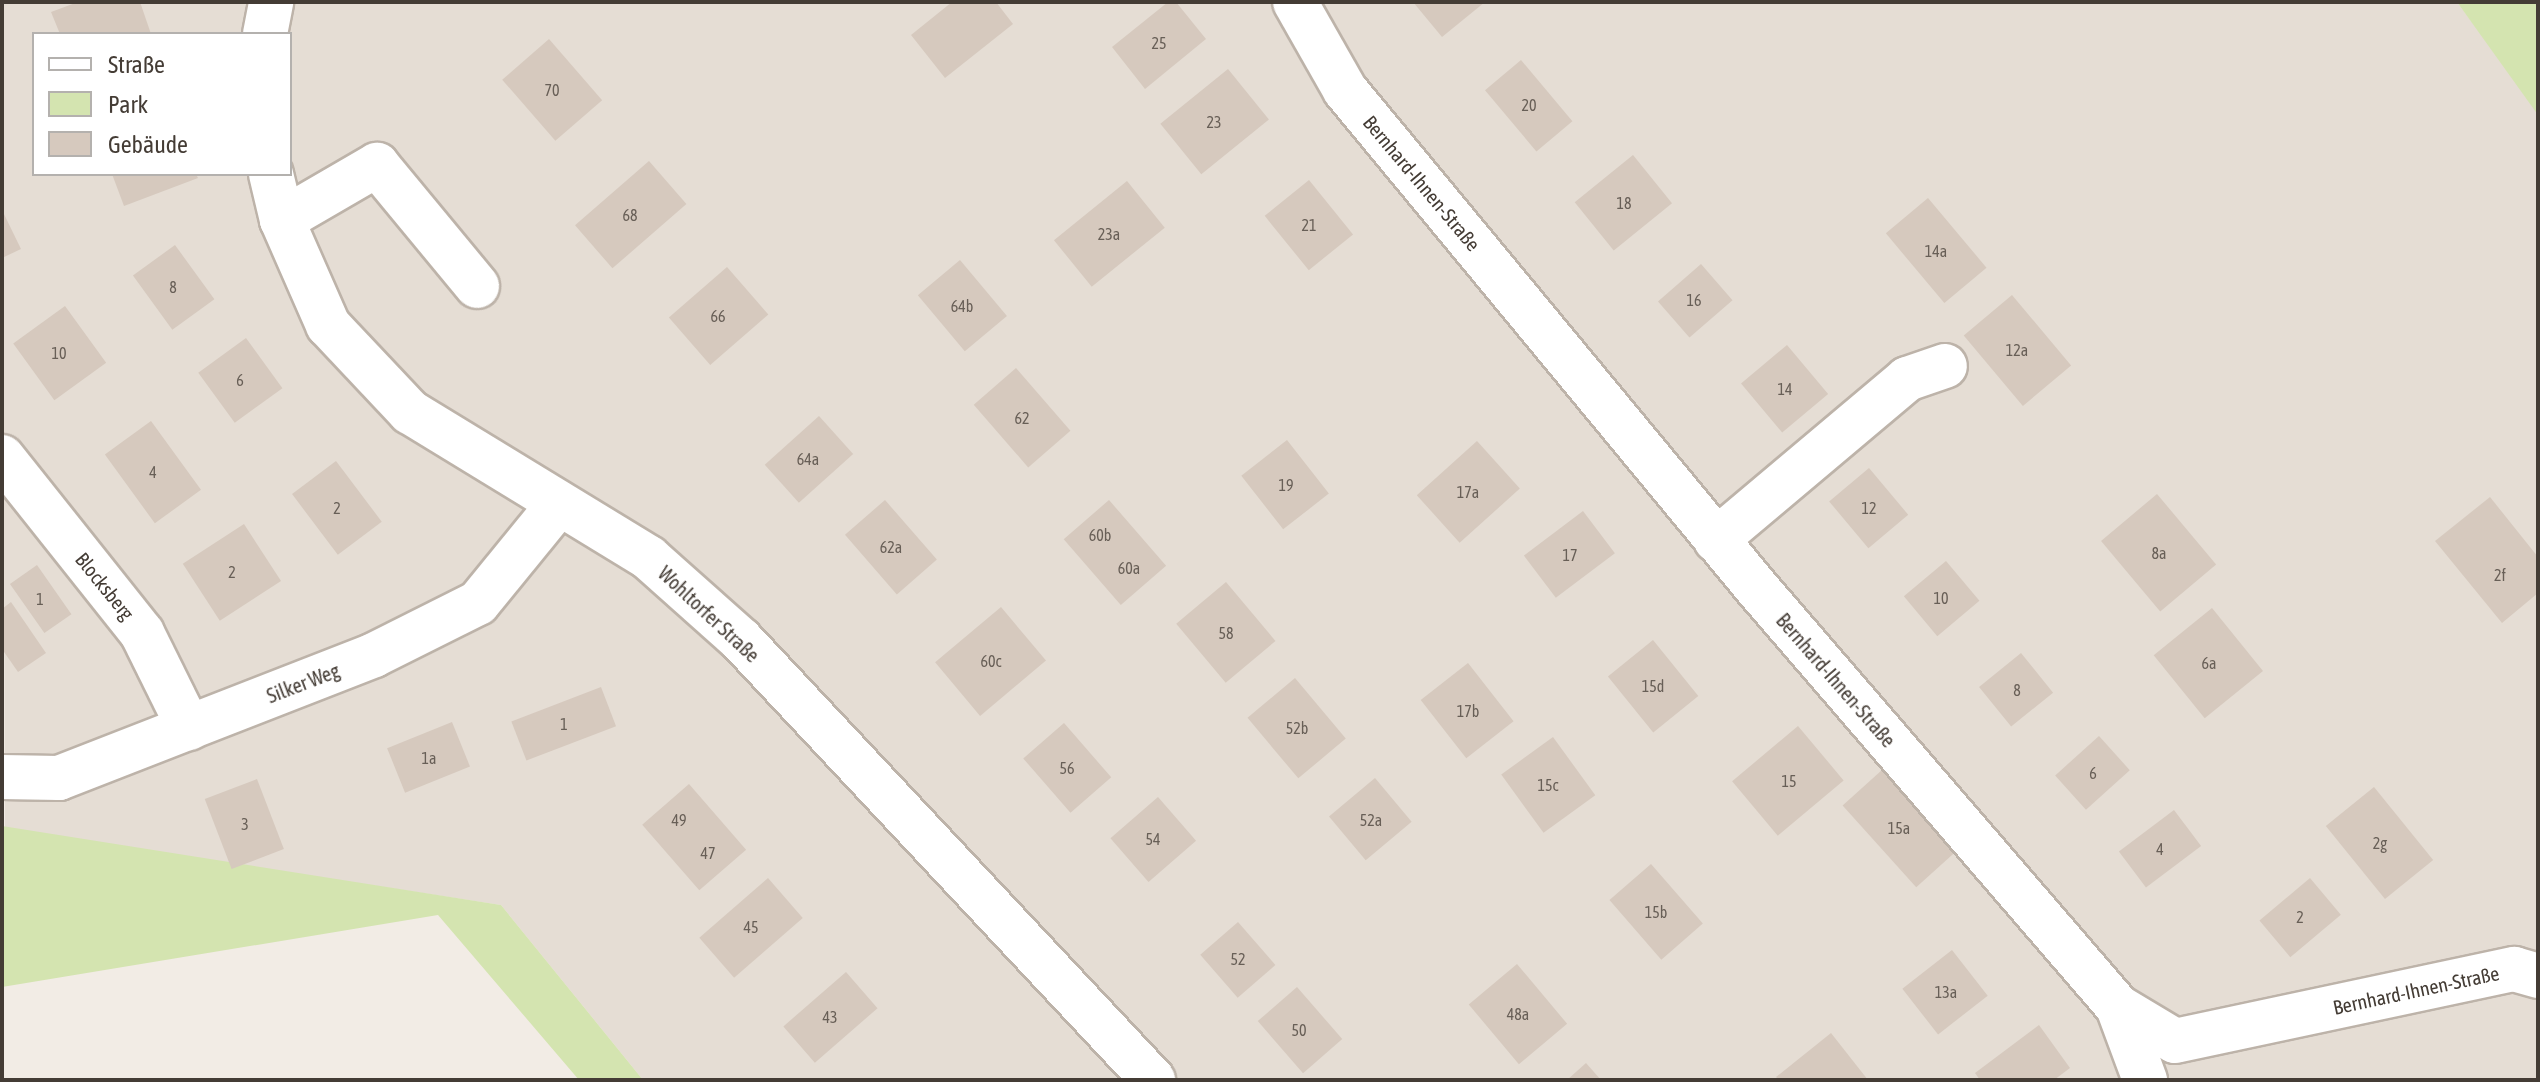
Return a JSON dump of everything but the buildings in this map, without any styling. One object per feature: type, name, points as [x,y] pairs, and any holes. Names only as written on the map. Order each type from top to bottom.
[{"type":"street","points":[[265,32],[271,2]]},
{"type":"street","name":"Bernhard-Ihnen-Straße","points":[[1295,2],[1345,90],[1716,540],[2118,1007],[2175,1041],[2514,969],[2538,976]]},
{"type":"street","points":[[282,220],[377,165],[477,286]]},
{"type":"street","name":"Wohltorfer Straße","points":[[271,176],[282,220],[328,325],[410,412],[649,558],[741,640],[1153,1080]]},
{"type":"street","points":[[1716,540],[1907,379],[1945,366]]},
{"type":"street","name":"Blocksberg","points":[[2,457],[142,633],[189,728]]},
{"type":"street","name":"Silker Weg","points":[[2,777],[59,778],[374,655],[478,603],[558,505]]},
{"type":"street","points":[[2118,1007],[2145,1080]]},
{"type":"shaded area","points":[[2,2],[2457,2],[2538,111],[2538,1080],[643,1080],[501,905],[5,829]]},
{"type":"green space","points":[[2457,2],[2538,2],[2538,115]]},
{"type":"green space","points":[[2,826],[501,905],[643,1080],[579,1080],[438,915],[2,987]]}]
